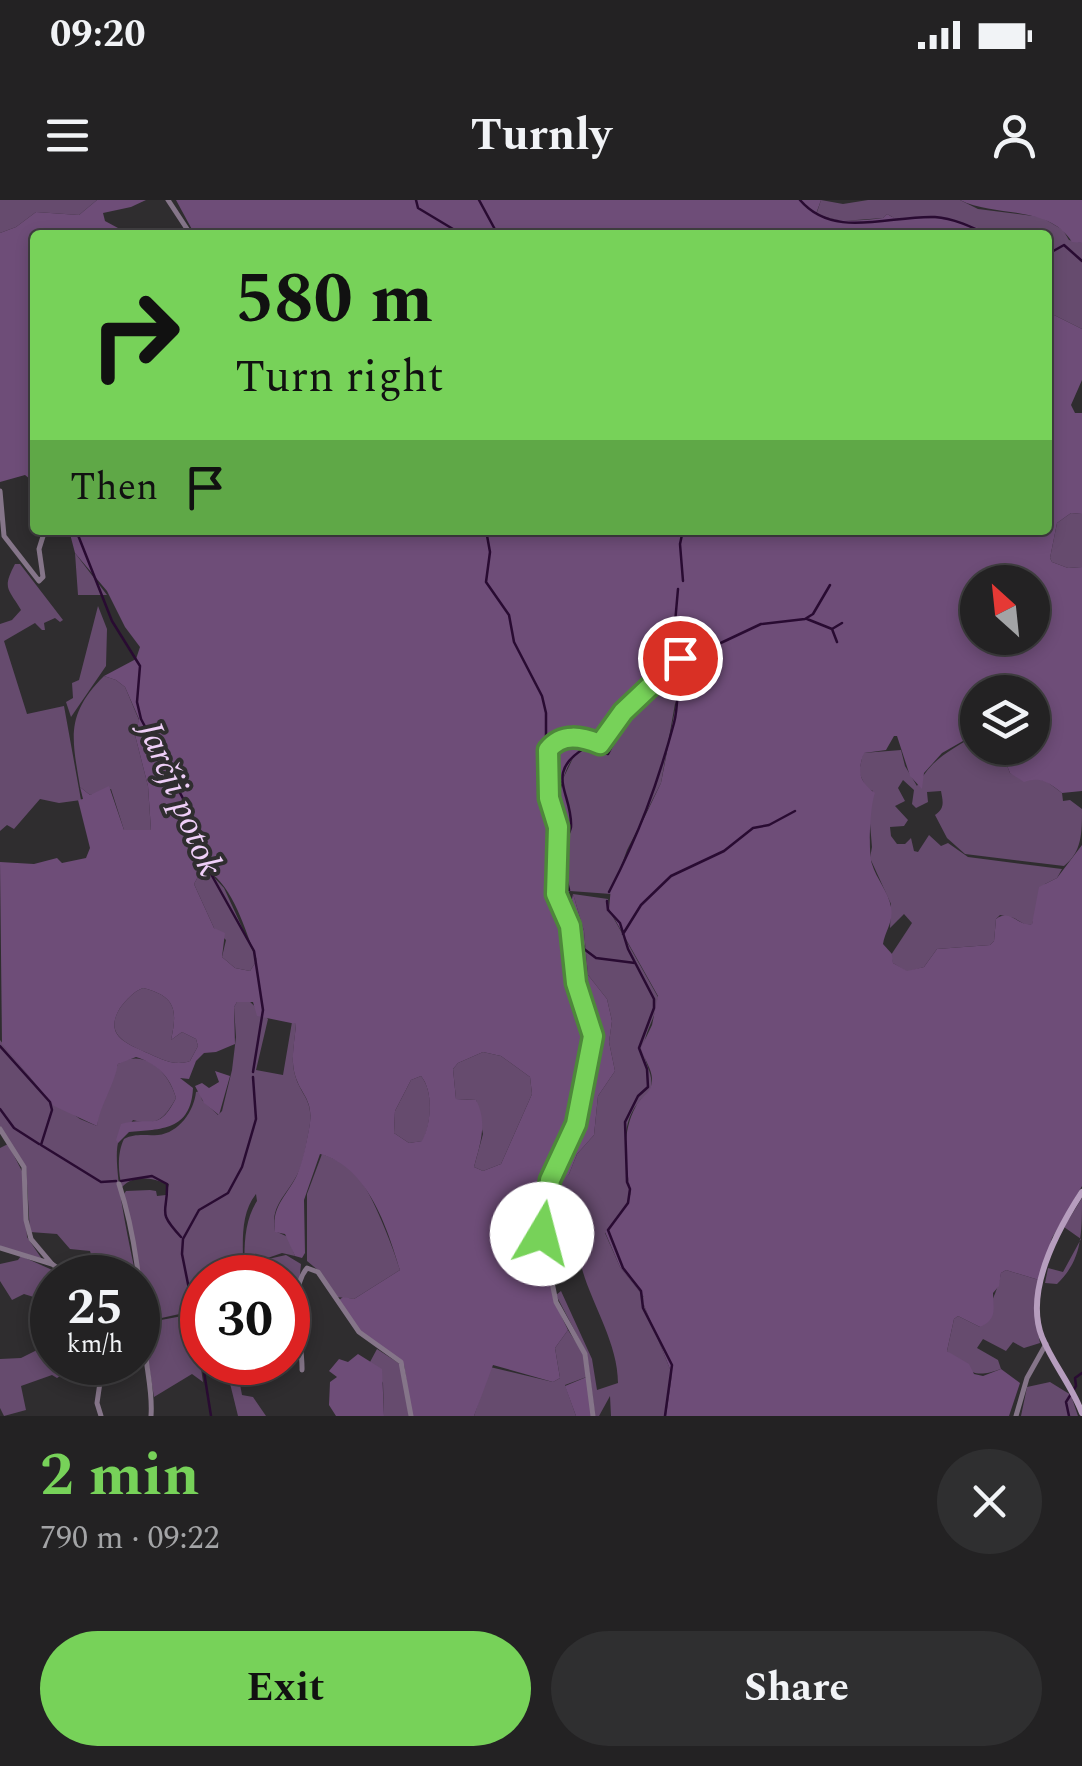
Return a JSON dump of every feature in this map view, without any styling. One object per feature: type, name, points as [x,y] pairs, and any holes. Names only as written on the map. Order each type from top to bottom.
[{"type":"street","points":[[168,200],[188,230]]},
{"type":"street","points":[[0,491],[4,536],[39,581],[43,578],[40,549],[44,535]]},
{"type":"street","points":[[593,1416],[585,1354],[556,1302],[542,1234],[550,1180],[576,1124],[593,1036],[576,983],[570,926],[556,894],[558,827],[549,798],[547,755],[552,744],[564,739],[581,737],[600,744],[606,740],[623,712],[680,658]]},
{"type":"street","points":[[0,1129],[24,1167],[27,1229],[44,1255]]},
{"type":"street","points":[[119,1184],[144,1303],[145,1351],[152,1382],[150,1416]]},
{"type":"street","points":[[1082,1192],[1050,1248],[1038,1320],[1046,1344],[1082,1413]]},
{"type":"street","points":[[0,1248],[30,1257]]},
{"type":"street","points":[[310,1269],[318,1272],[359,1332],[401,1362],[411,1416]]},
{"type":"street","points":[[1016,1416],[1027,1378],[1046,1344]]},
{"type":"street","points":[[100,1385],[97,1402],[101,1416]]},
{"type":"shaded area","points":[[0,200],[97,200],[79,215],[36,212],[0,233]]},
{"type":"shaded area","points":[[97,200],[146,200],[103,213],[105,221],[122,230],[30,230],[30,479],[25,475],[0,482],[0,233],[36,212],[79,215]]},
{"type":"shaded area","points":[[176,200],[821,200],[816,214],[833,219],[866,220],[887,214],[899,219],[938,218],[985,230],[601,228],[192,230]]},
{"type":"shaded area","points":[[821,200],[843,204],[868,200],[960,200],[978,209],[1041,217],[1063,230],[1069,240],[1082,243],[1082,329],[1052,314],[1052,230],[980,230],[959,222],[922,217],[898,220],[887,214],[883,218],[843,221],[816,215]]},
{"type":"shaded area","points":[[960,200],[1082,200],[1082,243],[1072,242],[1062,230],[1036,217]]},
{"type":"shaded area","points":[[1052,314],[1082,329],[1082,380],[1071,405],[1075,413],[1082,413],[1082,514],[1071,513],[1057,523],[1050,558],[1068,568],[1082,567],[1082,791],[1062,793],[1044,782],[1024,782],[1010,773],[1007,765],[1050,765],[1050,675],[960,675],[960,743],[942,753],[924,773],[922,789],[910,776],[897,736],[886,750],[864,753],[860,771],[875,793],[871,858],[892,912],[883,944],[892,954],[893,963],[907,971],[924,967],[937,949],[990,945],[996,919],[1001,916],[1032,924],[1039,887],[1057,878],[1082,845],[1082,1186],[1052,1238],[1039,1280],[1006,1270],[1001,1273],[993,1293],[990,1321],[980,1327],[958,1316],[947,1351],[969,1364],[974,1374],[983,1376],[1001,1369],[1020,1383],[1009,1416],[666,1416],[672,1374],[644,1297],[620,1267],[605,1232],[624,1209],[631,1193],[626,1138],[631,1116],[652,1084],[641,1048],[652,1025],[658,996],[609,909],[611,887],[661,783],[676,705],[673,690],[651,695],[638,706],[622,725],[613,747],[577,732],[547,739],[545,755],[568,741],[611,750],[575,756],[561,785],[572,823],[561,860],[570,891],[565,895],[575,988],[592,1035],[581,1099],[565,1146],[550,1173],[540,1225],[554,1301],[568,1330],[555,1348],[560,1378],[553,1382],[493,1365],[474,1416],[412,1416],[404,1365],[361,1333],[339,1300],[354,1299],[400,1270],[382,1218],[363,1185],[337,1161],[320,1154],[304,1200],[304,1255],[295,1255],[285,1234],[275,1232],[275,1215],[299,1170],[310,1118],[294,1071],[296,1024],[257,1016],[253,1002],[237,1002],[235,1044],[204,1053],[189,1079],[180,1078],[193,1088],[191,1102],[187,1113],[172,1125],[129,1132],[118,1143],[116,1140],[121,1124],[159,1120],[176,1098],[166,1077],[136,1057],[118,1064],[97,1126],[54,1106],[2,1044],[0,862],[34,864],[57,858],[62,863],[86,858],[90,848],[78,800],[83,799],[80,787],[90,795],[109,786],[124,830],[151,830],[148,786],[135,735],[139,719],[125,687],[104,676],[136,659],[140,647],[107,591],[75,553],[70,535],[1052,535]],"holes":[[[208,871],[232,899],[257,960],[250,971],[235,968],[222,957],[225,933],[214,928],[194,884],[200,873]],[[143,988],[162,995],[174,1012],[171,1040],[182,1032],[196,1039],[198,1046],[190,1061],[167,1061],[130,1045],[116,1031],[120,1008],[133,994]],[[483,1052],[501,1056],[530,1077],[532,1094],[501,1164],[483,1171],[474,1167],[482,1134],[480,1108],[476,1100],[456,1099],[453,1069]],[[421,1076],[428,1091],[427,1126],[422,1141],[409,1143],[394,1133],[395,1111],[411,1080]]]},
{"type":"shaded area","points":[[1071,513],[1082,514],[1082,567],[1068,568],[1050,558],[1057,523]]},
{"type":"shaded area","points":[[75,553],[107,595],[78,595]]},
{"type":"shaded area","points":[[15,564],[20,564],[63,620],[55,618],[44,623],[45,630],[35,623],[4,641],[27,714],[64,706],[81,800],[59,803],[40,799],[14,829],[7,825],[0,831],[0,624],[12,620],[21,610],[8,588]]},
{"type":"shaded area","points":[[98,606],[107,629],[106,666],[71,717],[66,702],[73,698],[72,683],[79,680]]},
{"type":"shaded area","points":[[104,676],[125,687],[139,720],[135,735],[148,786],[151,831],[124,830],[111,789],[90,795],[80,787],[74,728],[83,703]]},
{"type":"shaded area","points":[[660,689],[673,690],[676,698],[661,783],[627,850],[611,894],[570,891],[561,860],[572,823],[562,796],[562,781],[574,756],[582,751],[608,753],[622,725]]},
{"type":"shaded area","points":[[960,745],[960,765],[1007,765],[1010,773],[1046,781],[1062,793],[1063,801],[1070,800],[1082,809],[1080,841],[1064,866],[965,854],[947,838],[935,815],[942,807],[941,791],[927,792],[928,802],[916,808],[912,804],[914,790],[903,780],[898,788],[905,801],[895,806],[908,820],[904,826],[890,827],[897,844],[905,844],[911,838],[914,851],[918,852],[929,835],[941,846],[948,843],[968,857],[1062,869],[1057,878],[1045,884],[1032,924],[1000,915],[990,945],[937,949],[924,967],[907,972],[893,963],[891,955],[912,923],[904,914],[890,928],[891,904],[870,858],[869,812],[873,791],[866,788],[859,772],[863,753],[901,750],[917,786],[937,761]]},
{"type":"shaded area","points":[[208,871],[224,888],[257,960],[250,971],[235,968],[222,957],[226,940],[214,928],[194,884],[200,873]]},
{"type":"shaded area","points":[[573,894],[608,899],[609,910],[658,997],[644,1048],[651,1087],[632,1113],[626,1135],[631,1193],[605,1233],[620,1267],[644,1297],[672,1374],[666,1416],[611,1416],[610,1396],[599,1416],[595,1416],[587,1354],[556,1295],[561,1291],[592,1359],[597,1390],[618,1383],[613,1352],[580,1261],[575,1261],[562,1278],[545,1211],[548,1193],[569,1174],[577,1154],[594,1135],[598,1096],[615,1071],[607,999],[588,975],[584,931]]},
{"type":"shaded area","points":[[573,894],[584,931],[588,975],[607,999],[615,1071],[598,1096],[594,1135],[552,1194],[548,1193],[553,1175],[577,1125],[594,1044],[593,1025],[578,986],[579,955],[570,909]]},
{"type":"shaded area","points":[[143,988],[162,995],[172,1005],[171,1040],[182,1032],[196,1039],[198,1046],[190,1061],[167,1061],[119,1036],[114,1025],[120,1008]]},
{"type":"shaded area","points":[[248,1000],[268,1019],[256,1070],[283,1075],[292,1022],[296,1024],[294,1071],[310,1111],[309,1130],[297,1175],[280,1201],[274,1222],[275,1231],[288,1237],[295,1255],[245,1255],[245,1237],[256,1194],[244,1223],[243,1255],[180,1255],[180,1314],[160,1318],[160,1255],[136,1255],[124,1194],[150,1190],[156,1191],[157,1196],[166,1195],[169,1184],[139,1179],[122,1187],[119,1157],[124,1139],[158,1135],[179,1126],[189,1113],[196,1092],[200,1091],[202,1100],[218,1115],[222,1111],[232,1070],[237,1002]]},
{"type":"shaded area","points":[[0,1040],[40,1090],[80,1119],[97,1126],[118,1064],[137,1058],[161,1071],[176,1098],[159,1119],[133,1120],[120,1137],[117,1152],[132,1255],[91,1255],[90,1251],[70,1249],[57,1234],[30,1232],[26,1167],[0,1126]]},
{"type":"shaded area","points":[[483,1052],[501,1056],[530,1077],[532,1094],[501,1164],[483,1171],[474,1167],[483,1134],[476,1100],[456,1099],[453,1069]]},
{"type":"shaded area","points":[[215,1071],[230,1076],[219,1115],[204,1103],[195,1086],[202,1083],[209,1088],[219,1082]]},
{"type":"shaded area","points":[[421,1076],[429,1099],[428,1126],[423,1141],[409,1143],[394,1133],[395,1111],[411,1080]]},
{"type":"shaded area","points":[[8,1144],[23,1173],[27,1237],[39,1255],[30,1257],[0,1247],[0,1148]]},
{"type":"shaded area","points":[[322,1154],[351,1169],[380,1216],[400,1270],[354,1299],[337,1297],[307,1255],[307,1194]]},
{"type":"shaded area","points":[[1082,1198],[1082,1224],[1080,1238],[1064,1227]]},
{"type":"shaded area","points":[[1080,1242],[1065,1275],[1057,1284],[1045,1283],[1048,1268],[1063,1272]]},
{"type":"shaded area","points":[[21,1256],[30,1260],[30,1296],[24,1294],[12,1300],[0,1281],[0,1264]]},
{"type":"shaded area","points":[[1006,1270],[1039,1280],[1035,1315],[1040,1343],[1024,1348],[1013,1342],[1006,1351],[983,1339],[977,1348],[998,1360],[1001,1369],[977,1373],[947,1351],[954,1319],[958,1316],[980,1327],[1001,1273]]},
{"type":"shaded area","points":[[180,1316],[180,1381],[154,1397],[152,1385],[160,1385],[161,1320]]},
{"type":"shaded area","points":[[568,1330],[585,1356],[589,1376],[565,1385],[576,1416],[474,1416],[490,1367],[553,1382],[560,1378],[555,1348]]},
{"type":"shaded area","points":[[377,1349],[400,1364],[409,1416],[384,1416],[383,1383],[370,1362]]},
{"type":"shaded area","points":[[30,1354],[30,1383],[21,1386],[26,1410],[4,1416],[0,1408],[0,1359]]},
{"type":"shaded area","points":[[358,1354],[382,1369],[384,1416],[336,1416],[329,1405],[330,1382],[337,1377],[329,1371],[339,1359],[348,1362]]},
{"type":"shaded area","points":[[589,1376],[592,1416],[576,1416],[565,1386]]},
{"type":"shaded area","points":[[1050,1382],[1071,1395],[1078,1416],[1021,1416],[1027,1387]]},
{"type":"shaded area","points":[[230,1385],[240,1385],[242,1395],[253,1397],[266,1416],[238,1416]]},
{"type":"waterway","points":[[416,200],[418,208],[455,230]]},
{"type":"waterway","points":[[479,200],[495,230]]},
{"type":"waterway","points":[[800,200],[814,212],[846,222],[935,217],[976,230]]},
{"type":"waterway","points":[[1052,252],[1064,245],[1082,261]]},
{"type":"waterway","name":"Jarčji potok","points":[[78,535],[112,621],[140,666],[137,702],[141,719],[197,825],[206,865],[254,951],[263,1010],[253,1072]]},
{"type":"waterway","points":[[487,535],[490,552],[486,582],[509,615],[514,642],[542,696],[546,745]]},
{"type":"waterway","points":[[682,535],[683,581]]},
{"type":"waterway","points":[[609,892],[661,768],[676,714],[684,653],[708,649],[761,624],[805,619],[813,614],[830,585]]},
{"type":"waterway","points":[[677,656],[678,589]]},
{"type":"waterway","points":[[807,619],[832,629],[842,623]]},
{"type":"waterway","points":[[832,629],[837,642]]},
{"type":"waterway","points":[[569,890],[563,860],[571,827],[563,784],[565,766],[585,748],[608,754],[628,713],[679,664]]},
{"type":"waterway","points":[[549,753],[560,782]]},
{"type":"waterway","points":[[623,934],[641,905],[671,876],[724,851],[753,828],[769,825],[795,811]]},
{"type":"waterway","points":[[570,897],[584,949],[596,958],[635,963]]},
{"type":"waterway","points":[[607,901],[654,999],[639,1048],[647,1069],[648,1087],[638,1096],[625,1122],[628,1203],[608,1230],[623,1268],[641,1291],[643,1308],[672,1365],[665,1416]]},
{"type":"waterway","name":"Jarčji potok","points":[[0,1046],[50,1102],[52,1110],[41,1145],[101,1182],[116,1181]]},
{"type":"waterway","name":"Jarčji potok","points":[[182,1255],[183,1239],[199,1210],[228,1193],[242,1167],[256,1119],[253,1077]]},
{"type":"waterway","points":[[0,1109],[14,1128],[39,1144]]},
{"type":"waterway","name":"Jarčji potok","points":[[121,1181],[152,1176],[167,1184],[166,1216],[181,1237]]},
{"type":"waterway","points":[[1069,1416],[1066,1402],[1076,1386],[1075,1378],[1082,1373]]},
{"type":"waterway","name":"Jarčji potok","points":[[206,1385],[211,1416]]},
{"type":"route","points":[[542,1234],[550,1180],[576,1124],[593,1036],[576,983],[570,926],[556,894],[558,827],[549,798],[548,750],[552,744],[573,737],[600,744],[606,740],[623,712],[680,658]]}]
